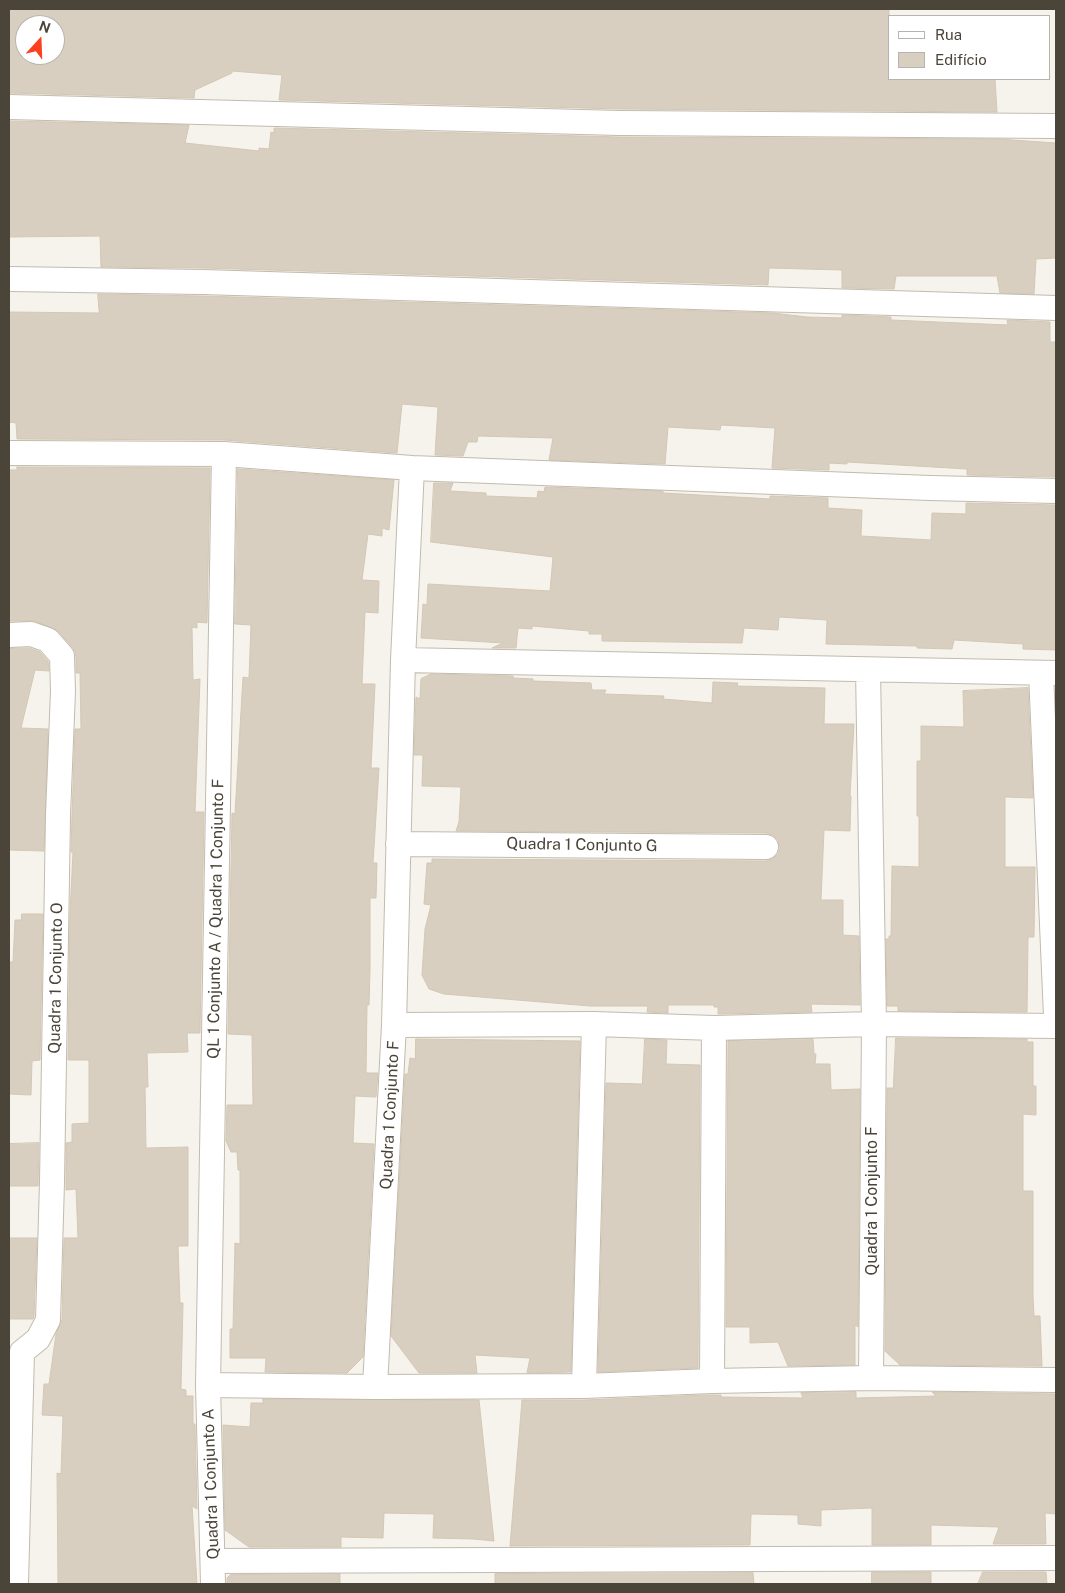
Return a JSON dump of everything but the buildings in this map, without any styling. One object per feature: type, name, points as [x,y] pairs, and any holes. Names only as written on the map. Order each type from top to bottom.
[{"type":"street","points":[[9,107],[620,123],[1056,126]]},
{"type":"street","points":[[9,279],[212,283],[1056,308]]},
{"type":"street","points":[[9,454],[224,454],[412,468],[1056,491]]},
{"type":"street","name":"QL 1 Conjunto A / Quadra 1 Conjunto F","points":[[208,1384],[224,454]]},
{"type":"street","name":"Quadra 1 Conjunto F","points":[[375,1387],[394,1025],[403,660],[412,468]]},
{"type":"street","name":"Quadra 1 Conjunto O","points":[[9,635],[31,634],[48,640],[62,656],[63,691],[58,815],[53,1172],[48,1320],[38,1339],[16,1351]]},
{"type":"street","points":[[403,660],[1049,673],[1056,1016]]},
{"type":"street","points":[[868,670],[874,1024]]},
{"type":"street","name":"Quadra 1 Conjunto G","points":[[398,844],[766,847]]},
{"type":"street","points":[[394,1025],[594,1024],[714,1028],[874,1024],[1056,1026]]},
{"type":"street","points":[[584,1386],[594,1024]]},
{"type":"street","name":"Quadra 1 Conjunto F","points":[[871,1378],[874,1024]]},
{"type":"street","points":[[712,1381],[714,1028]]},
{"type":"street","points":[[16,1351],[16,1584]]},
{"type":"street","points":[[208,1384],[375,1387],[584,1386],[871,1378],[1056,1380]]},
{"type":"street","name":"Quadra 1 Conjunto A","points":[[208,1384],[213,1584]]},
{"type":"street","points":[[213,1561],[1056,1558]]}]
